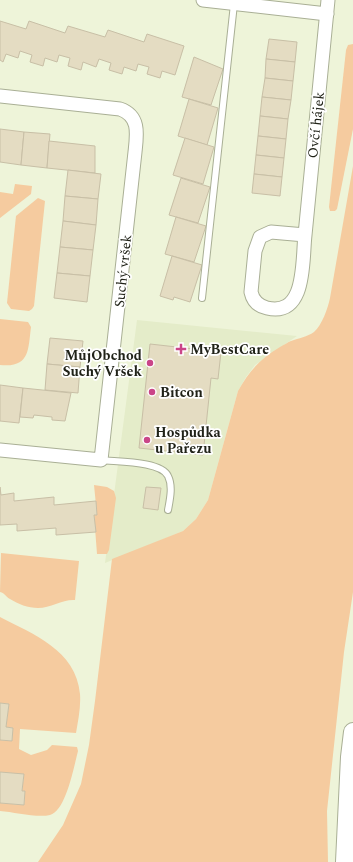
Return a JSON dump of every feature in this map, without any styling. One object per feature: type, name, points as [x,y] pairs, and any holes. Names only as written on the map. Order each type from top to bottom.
[{"type":"main road","points":[[345,862],[350,757],[353,732]]},
{"type":"street","points":[[203,0],[327,14]]},
{"type":"street","name":"Ovčí hájek","points":[[305,235],[271,232],[260,237],[255,251],[251,292],[253,298],[260,306],[276,309],[290,306],[295,301],[299,287],[305,235],[328,0]]},
{"type":"street","name":"Suchý vršek","points":[[0,96],[120,109],[130,113],[136,126],[134,167],[101,460]]},
{"type":"street","points":[[0,450],[101,460]]},
{"type":"lane","points":[[202,298],[234,4]]},
{"type":"lane","points":[[101,460],[148,465],[164,469],[168,474],[171,485],[168,510]]},
{"type":"shaded area","points":[[353,44],[353,129],[337,209],[335,211],[330,211],[329,207],[346,50],[348,45]]},
{"type":"shaded area","points":[[353,166],[353,592],[344,652],[327,811],[328,862],[38,862],[63,825],[81,784],[89,745],[112,559],[183,531],[196,519],[208,500],[238,391],[242,384],[251,371],[273,351],[289,342],[311,334],[320,325],[330,298]]},
{"type":"shaded area","points":[[15,184],[32,186],[31,194],[0,218],[0,192],[13,194]]},
{"type":"shaded area","points":[[38,198],[45,201],[34,306],[29,311],[11,309],[7,303],[16,216]]},
{"type":"shaded area","points":[[0,319],[28,322],[31,327],[26,356],[17,364],[0,365]]},
{"type":"shaded area","points":[[137,320],[297,336],[255,365],[238,391],[208,500],[196,519],[183,531],[105,563]]},
{"type":"shaded area","points":[[94,485],[107,487],[114,491],[116,498],[109,550],[107,554],[97,554],[94,515],[97,515]]},
{"type":"shaded area","points":[[1,553],[79,561],[75,600],[66,601],[43,608],[31,607],[16,603],[0,592]]},
{"type":"shaded area","points":[[0,617],[39,637],[51,645],[62,655],[77,679],[80,699],[76,733],[20,729],[19,749],[31,755],[47,750],[52,745],[77,747],[78,751],[65,797],[56,812],[50,815],[32,815],[0,811],[0,803],[24,805],[25,792],[22,791],[24,775],[0,772],[0,740],[12,741],[13,728],[6,727],[9,704],[0,703]]},
{"type":"building","points":[[0,21],[26,29],[29,21],[65,33],[68,26],[105,37],[108,30],[144,42],[147,34],[184,46],[175,75],[162,71],[160,78],[147,74],[149,67],[138,64],[136,71],[124,67],[122,74],[109,70],[111,63],[99,59],[96,67],[83,62],[81,70],[68,66],[70,58],[59,55],[57,62],[45,58],[43,66],[30,62],[32,55],[20,51],[18,58],[6,54],[3,62],[0,60]]},
{"type":"building","points":[[269,39],[297,42],[295,62],[266,59]]},
{"type":"building","points":[[194,57],[223,69],[211,105],[182,97]]},
{"type":"building","points":[[266,59],[295,62],[293,81],[265,78]]},
{"type":"building","points":[[265,78],[293,81],[291,100],[262,97]]},
{"type":"building","points":[[262,97],[291,100],[288,119],[260,116]]},
{"type":"building","points":[[189,99],[218,108],[207,145],[178,136]]},
{"type":"building","points":[[260,116],[288,119],[286,139],[258,136]]},
{"type":"building","points":[[0,129],[24,132],[21,165],[0,162]]},
{"type":"building","points":[[24,132],[50,134],[47,168],[21,165]]},
{"type":"building","points":[[258,136],[286,139],[284,158],[256,155]]},
{"type":"building","points":[[185,138],[214,147],[203,184],[173,175]]},
{"type":"building","points":[[49,141],[95,146],[95,173],[47,168]]},
{"type":"building","points":[[256,155],[284,158],[282,177],[254,174]]},
{"type":"building","points":[[68,170],[101,174],[98,199],[65,196]]},
{"type":"building","points":[[254,174],[282,177],[280,196],[252,193]]},
{"type":"building","points":[[181,178],[210,187],[198,223],[169,215]]},
{"type":"building","points":[[65,196],[98,199],[96,225],[63,221]]},
{"type":"building","points":[[176,217],[206,226],[194,262],[165,254]]},
{"type":"building","points":[[63,221],[96,225],[93,250],[60,247]]},
{"type":"building","points":[[60,247],[93,250],[90,276],[57,273]]},
{"type":"building","points":[[172,256],[202,265],[190,302],[174,297],[173,300],[160,296]]},
{"type":"building","points":[[57,273],[90,276],[87,302],[54,298]]},
{"type":"building","points":[[50,338],[83,341],[80,367],[47,364]]},
{"type":"building","points":[[150,344],[221,352],[218,379],[211,378],[203,455],[139,448]]},
{"type":"building","points":[[47,364],[80,367],[78,393],[45,390]]},
{"type":"building","points":[[0,385],[23,388],[19,423],[0,421]]},
{"type":"building","points":[[23,388],[71,393],[65,421],[52,420],[52,417],[34,415],[33,418],[20,417]]},
{"type":"building","points":[[0,487],[1,495],[14,493],[14,501],[54,497],[54,505],[96,501],[97,515],[94,515],[96,532],[56,535],[56,528],[17,531],[17,524],[0,525]]},
{"type":"building","points":[[146,487],[161,488],[158,510],[143,508]]},
{"type":"building","points":[[0,703],[9,704],[6,727],[13,728],[12,741],[0,740]]},
{"type":"building","points":[[0,772],[24,774],[22,791],[25,791],[24,805],[0,803]]},
{"type":"place","name":"MyBestCare","points":[[181,349]]},
{"type":"place","name":"MůjObchod Suchý Vršek","points":[[150,363]]},
{"type":"place","name":"Bitcon","points":[[152,392]]},
{"type":"place","name":"Hospůdka u Pařezu","points":[[147,440]]}]
